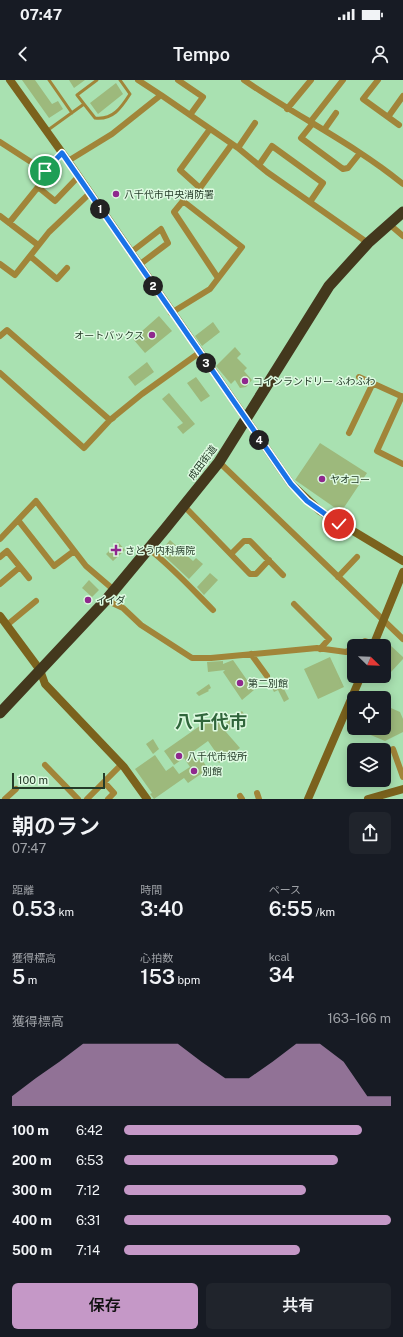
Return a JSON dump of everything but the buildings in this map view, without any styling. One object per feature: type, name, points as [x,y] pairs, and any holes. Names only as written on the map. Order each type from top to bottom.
[{"type":"highway","name":"成田街道","points":[[0,713],[106,600],[184,506],[219,462],[322,296],[336,277],[368,243],[403,212]]},
{"type":"street","points":[[10,80],[68,161],[171,313],[291,484],[307,501],[339,524],[403,561]]},
{"type":"street","points":[[138,80],[238,148],[259,165],[368,243]]},
{"type":"street","points":[[178,80],[203,98],[190,115]]},
{"type":"street","points":[[244,80],[287,109],[312,122],[360,153],[403,184]]},
{"type":"street","points":[[287,109],[311,80]]},
{"type":"street","points":[[343,80],[301,138],[343,169],[348,168],[360,153]]},
{"type":"street","points":[[378,80],[363,99],[399,125]]},
{"type":"street","points":[[68,161],[112,134],[161,95]]},
{"type":"street","points":[[388,117],[403,96]]},
{"type":"street","points":[[324,130],[336,113]]},
{"type":"street","points":[[238,148],[255,123]]},
{"type":"street","points":[[210,129],[180,170],[200,188],[232,144]]},
{"type":"street","points":[[0,142],[45,171],[62,153]]},
{"type":"street","points":[[259,165],[272,146],[278,150],[323,183],[310,202]]},
{"type":"street","points":[[9,223],[38,187],[55,201],[78,177]]},
{"type":"street","points":[[0,264],[15,275],[49,232],[89,194]]},
{"type":"street","points":[[171,313],[210,289],[242,247],[183,201],[174,212],[218,278]]},
{"type":"street","points":[[0,216],[38,245]]},
{"type":"street","points":[[389,224],[403,236]]},
{"type":"street","points":[[130,253],[161,228],[168,243],[139,266]]},
{"type":"street","points":[[30,256],[57,278],[67,268]]},
{"type":"street","points":[[0,336],[7,330],[110,420]]},
{"type":"street","points":[[1,375],[84,448],[110,420],[142,394],[199,353]]},
{"type":"street","points":[[359,377],[403,397],[377,451],[403,464]]},
{"type":"street","points":[[349,433],[373,383]]},
{"type":"street","points":[[219,462],[403,639]]},
{"type":"street","points":[[0,539],[36,501],[86,566],[114,590]]},
{"type":"street","points":[[184,506],[253,575],[269,560]]},
{"type":"street","points":[[18,520],[54,566],[74,551]]},
{"type":"street","points":[[231,554],[247,540],[250,541],[283,574]]},
{"type":"street","points":[[149,549],[168,564],[181,580],[213,610]]},
{"type":"street","points":[[0,557],[7,552],[29,578]]},
{"type":"street","points":[[338,577],[357,557]]},
{"type":"street","points":[[0,584],[20,567]]},
{"type":"street","points":[[377,639],[403,572]]},
{"type":"street","points":[[106,600],[122,608],[141,625],[192,658],[211,658],[320,649],[347,652]]},
{"type":"street","points":[[7,625],[36,601]]},
{"type":"street","points":[[294,604],[329,639],[320,649]]},
{"type":"street","points":[[0,616],[40,670],[45,684],[122,764],[147,799]]},
{"type":"street","points":[[251,654],[267,676]]},
{"type":"street","points":[[308,799],[357,683]]},
{"type":"street","points":[[393,749],[403,777]]},
{"type":"street","points":[[87,799],[122,764]]},
{"type":"street","points":[[45,765],[78,799]]},
{"type":"street","points":[[104,782],[114,793],[108,799]]},
{"type":"street","points":[[5,799],[16,789]]},
{"type":"street","points":[[368,799],[403,789]]},
{"type":"lane","points":[[49,80],[72,113]]},
{"type":"lane","points":[[97,80],[77,95],[95,118],[105,119],[121,108],[130,94],[120,80]]},
{"type":"lane","points":[[46,131],[84,104]]},
{"type":"place","name":"八千代市中央消防署","points":[[116,194]]},
{"type":"place","name":"オートバックス","points":[[152,335]]},
{"type":"place","name":"コインランドリー ふわふわ","points":[[245,381]]},
{"type":"place","name":"ヤオコー","points":[[322,479]]},
{"type":"place","name":"さとう内科病院","points":[[116,550]]},
{"type":"place","name":"イイダ","points":[[88,600]]},
{"type":"place","name":"第二別館","points":[[240,683]]},
{"type":"place","name":"八千代市役所","points":[[179,756]]},
{"type":"place","name":"別館","points":[[194,771]]},
{"type":"district","name":"八千代市","points":[[211,721]]},
{"type":"route","points":[[45,171],[62,153],[291,484],[307,501],[339,524]]}]
